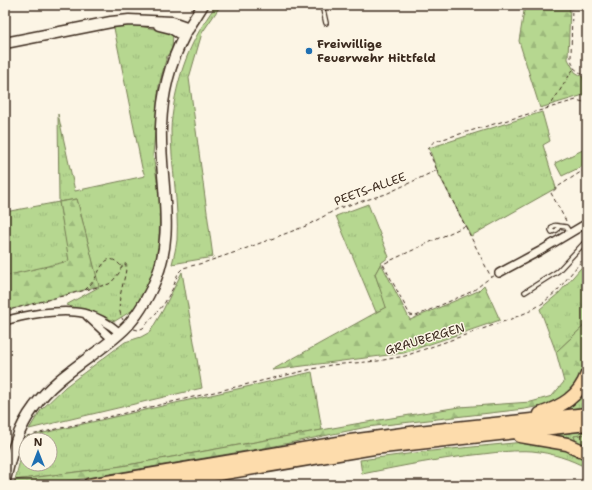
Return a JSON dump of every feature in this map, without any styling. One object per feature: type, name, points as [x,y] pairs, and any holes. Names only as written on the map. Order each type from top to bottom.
[{"type":"highway","points":[[524,420],[551,411],[570,400],[579,391],[587,374]]},
{"type":"highway","points":[[89,485],[350,441],[418,432],[587,414]]},
{"type":"highway","points":[[154,485],[374,448],[587,424]]},
{"type":"highway","points":[[501,433],[567,444],[587,453]]},
{"type":"street","points":[[5,480],[15,442],[26,418],[42,396],[65,375],[128,326],[145,302],[153,287],[163,257],[167,224],[161,142],[162,113],[165,94],[174,60],[187,32],[203,5]]},
{"type":"street","points":[[5,43],[111,22],[129,20],[150,22],[158,20],[176,22],[187,32]]},
{"type":"street","points":[[499,273],[587,223]]},
{"type":"street","points":[[5,321],[34,314],[74,311],[86,315],[116,336]]},
{"type":"lane","points":[[322,5],[326,23]]},
{"type":"lane","points":[[559,226],[566,227],[571,233]]},
{"type":"lane","points":[[525,292],[558,271],[587,240]]},
{"type":"path","points":[[572,5],[571,59],[574,68],[587,78]]},
{"type":"path","points":[[546,109],[552,103],[574,68]]},
{"type":"path","points":[[492,277],[428,153],[428,147],[436,141],[576,100],[587,103]]},
{"type":"path","points":[[587,122],[585,133],[587,138]]},
{"type":"path","points":[[571,233],[551,193],[587,168]]},
{"type":"path","name":"PEETS-ALLEE","points":[[134,329],[138,330],[143,328],[164,304],[173,288],[178,273],[183,268],[203,263],[306,226],[339,208],[386,194],[437,170]]},
{"type":"path","points":[[465,226],[383,264],[410,315],[416,316],[473,292],[483,282],[499,273]]},
{"type":"path","name":"GRAUBERGEN","points":[[15,442],[24,436],[331,365],[378,361],[405,356],[530,311],[543,303],[557,290],[587,254]]},
{"type":"path","points":[[84,290],[93,282],[103,262],[108,260],[114,261],[122,266],[123,264],[126,264],[124,284],[118,305],[124,322]]},
{"type":"path","points":[[5,311],[109,284],[120,272],[122,266]]},
{"type":"path","points":[[131,332],[137,326]]},
{"type":"green space","points":[[525,5],[570,5],[568,59],[575,72],[583,77],[587,94],[540,108],[519,41]]},
{"type":"green space","points":[[214,8],[219,8],[202,33],[189,78],[213,257],[172,264],[177,243],[176,199],[171,144],[171,127],[174,103],[180,77],[188,53],[199,31]]},
{"type":"green space","points":[[131,24],[173,33],[172,49],[167,56],[159,85],[153,155],[160,199],[159,243],[153,276],[133,310],[115,321],[66,305],[99,287],[77,199],[59,202],[58,114],[75,191],[145,176],[142,168],[114,28]]},
{"type":"green space","points":[[542,112],[550,141],[543,145],[556,188],[471,236],[438,173],[429,148]]},
{"type":"green space","points":[[585,149],[587,154],[587,164],[562,176],[555,163]]},
{"type":"green space","points":[[77,199],[99,286],[5,311],[5,276],[69,261],[59,202]]},
{"type":"green space","points":[[59,202],[70,262],[5,276],[5,212]]},
{"type":"green space","points":[[368,204],[389,257],[381,263],[375,274],[387,307],[376,312],[336,216]]},
{"type":"green space","points":[[587,261],[587,323],[556,352],[540,309],[559,293]]},
{"type":"green space","points":[[381,263],[410,320],[478,291],[484,285],[500,320],[404,353],[272,370],[386,307],[375,274]]},
{"type":"green space","points":[[182,272],[202,388],[29,429],[41,410],[65,387],[125,342],[141,337],[150,332]]},
{"type":"green space","points":[[587,323],[587,348],[583,371],[578,382],[571,391],[562,398],[546,405],[525,409],[367,427],[270,447],[45,485],[13,485],[15,480],[122,466],[459,407],[531,402],[552,396],[564,382],[556,352]]},
{"type":"green space","points":[[312,372],[322,430],[122,466],[15,480],[18,468],[18,472],[58,472],[58,432],[48,432]]},
{"type":"green space","points":[[581,391],[587,391],[587,407],[559,410]]},
{"type":"green space","points":[[587,431],[587,434],[574,436],[578,447],[542,436]]},
{"type":"green space","points":[[587,434],[587,451],[578,447],[574,436]]},
{"type":"green space","points":[[524,442],[567,449],[587,458],[587,468],[554,455],[532,451],[520,451],[452,458],[362,474],[360,460],[431,451]]},
{"type":"place","name":"Freiwillige Feuerwehr Hittfeld","points":[[309,51]]}]
